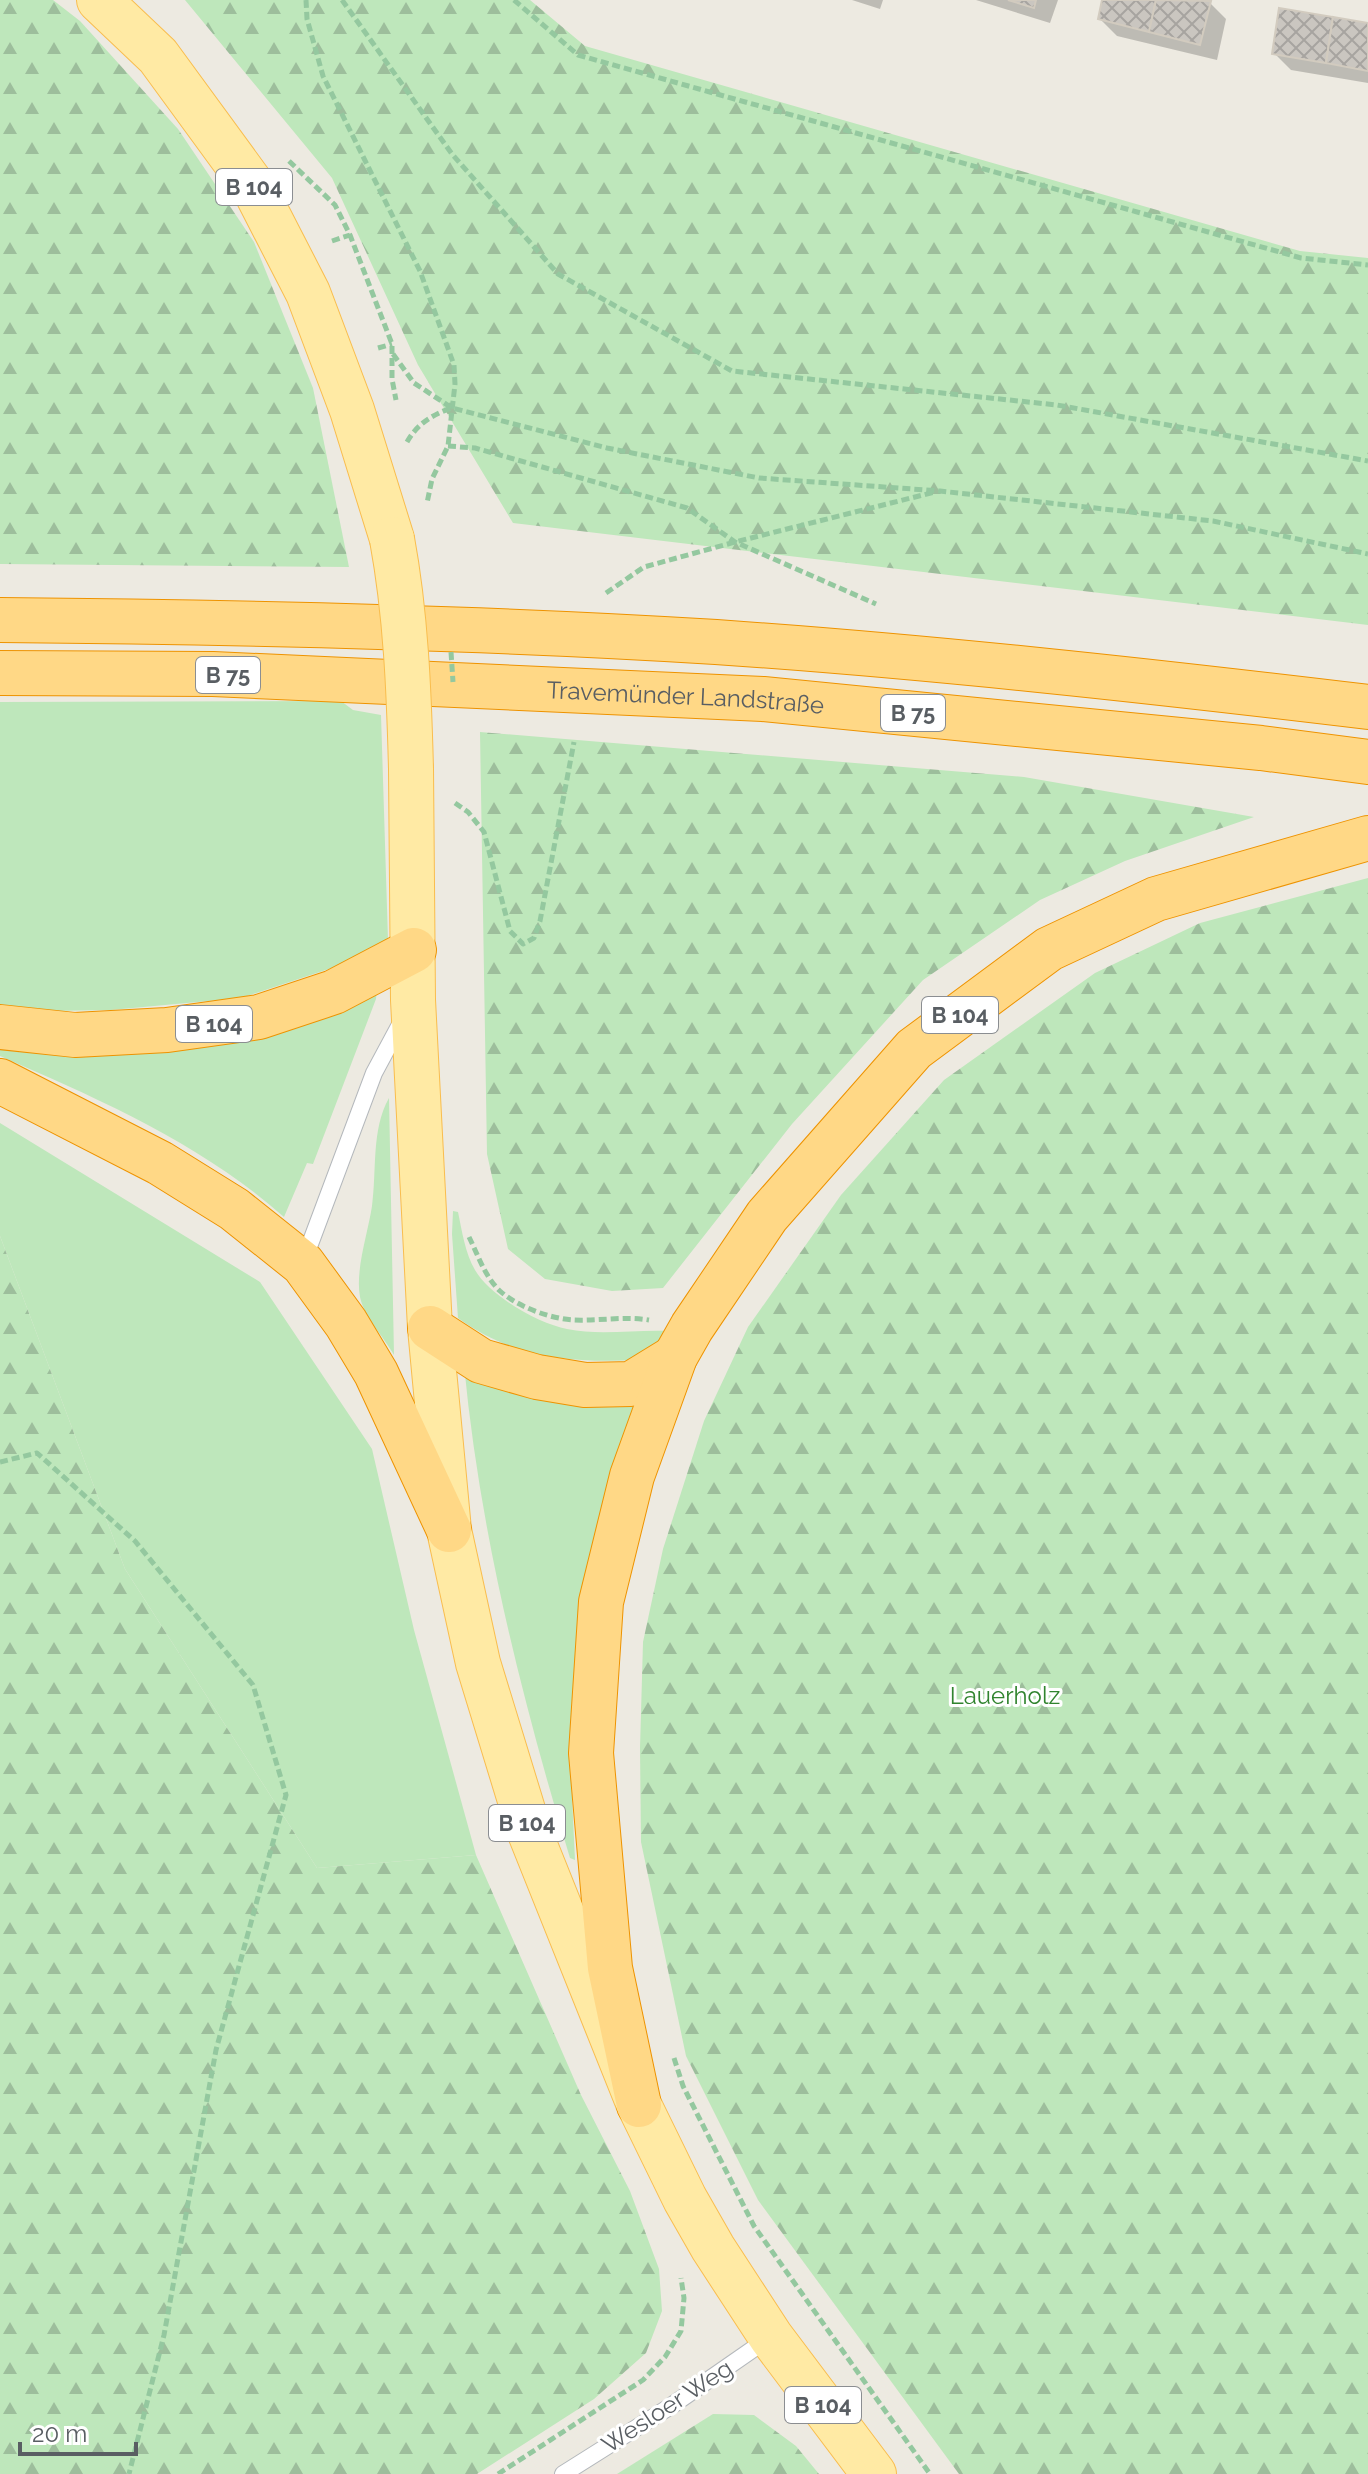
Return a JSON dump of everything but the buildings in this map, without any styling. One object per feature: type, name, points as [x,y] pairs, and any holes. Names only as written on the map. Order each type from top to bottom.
[{"type":"highway","name":"B 75","points":[[0,620],[454,628],[716,642],[936,659],[1368,707]]},
{"type":"highway","name":"Travemünder Landstraße","points":[[0,673],[213,674],[763,699],[1261,748],[1368,762]]},
{"type":"highway","name":"B 104","points":[[639,2105],[610,1968],[591,1753],[601,1602],[632,1476],[684,1342],[767,1216],[914,1049],[1049,949],[1156,899],[1368,838]]},
{"type":"highway","name":"B 104","points":[[0,1027],[75,1035],[167,1030],[259,1017],[334,992],[414,950]]},
{"type":"highway","name":"B 104","points":[[0,1081],[160,1163],[234,1209],[303,1264],[346,1323],[376,1373],[449,1530]]},
{"type":"highway","name":"B 104","points":[[430,1328],[481,1361],[537,1377],[585,1385],[631,1384],[684,1342]]},
{"type":"main road","name":"B 104","points":[[99,0],[158,56],[253,186],[308,293],[352,410],[392,539],[401,588],[408,671],[413,1000],[430,1328],[449,1530],[478,1663],[530,1833],[639,2105],[699,2223],[771,2337],[874,2474]]},
{"type":"lane","points":[[303,1264],[374,1073],[413,1000]]},
{"type":"lane","name":"Wesloer Weg","points":[[563,2474],[671,2406],[771,2337]]},
{"type":"path","points":[[306,0],[307,19],[323,76],[420,271],[454,365],[455,384],[448,446],[432,479],[427,510]]},
{"type":"path","points":[[342,0],[452,154],[558,274],[732,371],[1057,405],[1368,461]]},
{"type":"path","points":[[514,0],[578,55],[1301,258],[1368,265]]},
{"type":"path","points":[[332,241],[350,235]]},
{"type":"path","points":[[378,348],[392,344]]},
{"type":"path","points":[[393,354],[414,383],[452,408],[607,448],[759,478],[940,491],[1213,521],[1368,554]]},
{"type":"path","points":[[404,446],[420,424],[452,408]]},
{"type":"path","points":[[448,446],[475,448],[687,508],[735,542],[876,604]]},
{"type":"path","points":[[606,594],[644,567],[940,491]]},
{"type":"path","points":[[455,803],[468,812],[484,832],[510,931],[523,944],[534,938],[540,921],[574,742]]},
{"type":"path","points":[[454,791],[455,818]]},
{"type":"path","points":[[467,1223],[469,1236],[483,1267],[500,1291],[536,1312],[573,1320],[632,1318],[684,1342]]},
{"type":"path","points":[[0,1462],[37,1453],[135,1541],[253,1685],[286,1795],[216,2050],[164,2335],[129,2474]]},
{"type":"path","points":[[674,2056],[683,2086],[754,2226],[930,2474]]},
{"type":"path","points":[[498,2474],[643,2380],[665,2357],[681,2331],[684,2298],[680,2274],[686,2267]]},
{"type":"green space","points":[[0,0],[53,0],[80,21],[178,129],[254,242],[313,388],[349,567],[0,564]]},
{"type":"green space","points":[[185,0],[530,0],[585,46],[1300,251],[1368,258],[1368,625],[513,523],[418,365],[332,178]]},
{"type":"green space","points":[[341,701],[353,710],[381,715],[388,940],[350,962],[241,998],[111,1010],[48,1011],[0,1005],[0,702]]},
{"type":"green space","points":[[480,732],[1024,777],[1254,817],[1125,861],[1040,900],[923,980],[792,1124],[663,1288],[612,1291],[545,1279],[508,1249],[487,1154]]},
{"type":"green space","name":"Lauerholz","points":[[1368,878],[1368,2474],[959,2474],[758,2200],[686,2056],[641,1842],[643,1642],[663,1549],[704,1421],[748,1327],[841,1195],[944,1080],[1095,973],[1200,923]]},
{"type":"green space","points":[[377,989],[376,999],[313,1164],[307,1163],[284,1217],[219,1167],[184,1145],[75,1089],[0,1056],[0,1040]]},
{"type":"green space","points":[[389,1098],[394,1355],[366,1312],[359,1286],[372,1206],[379,1123]]},
{"type":"green space","points":[[0,1123],[260,1282],[372,1449],[414,1630],[476,1855],[317,1868],[125,1569],[0,1236]]},
{"type":"green space","points":[[453,1211],[458,1212],[464,1242],[482,1280],[503,1299],[530,1315],[556,1326],[580,1331],[671,1331],[639,1360],[615,1361],[545,1356],[479,1332],[458,1318]]},
{"type":"green space","points":[[0,1236],[125,1569],[317,1868],[476,1855],[581,2095],[630,2191],[659,2269],[662,2311],[646,2353],[594,2399],[477,2474],[0,2474]]},
{"type":"green space","points":[[464,1365],[642,1398],[579,1636],[570,1754],[575,1860],[570,1858],[552,1797],[505,1614],[480,1490]]},
{"type":"green space","points":[[713,2414],[754,2415],[796,2446],[819,2474],[617,2474]]}]
